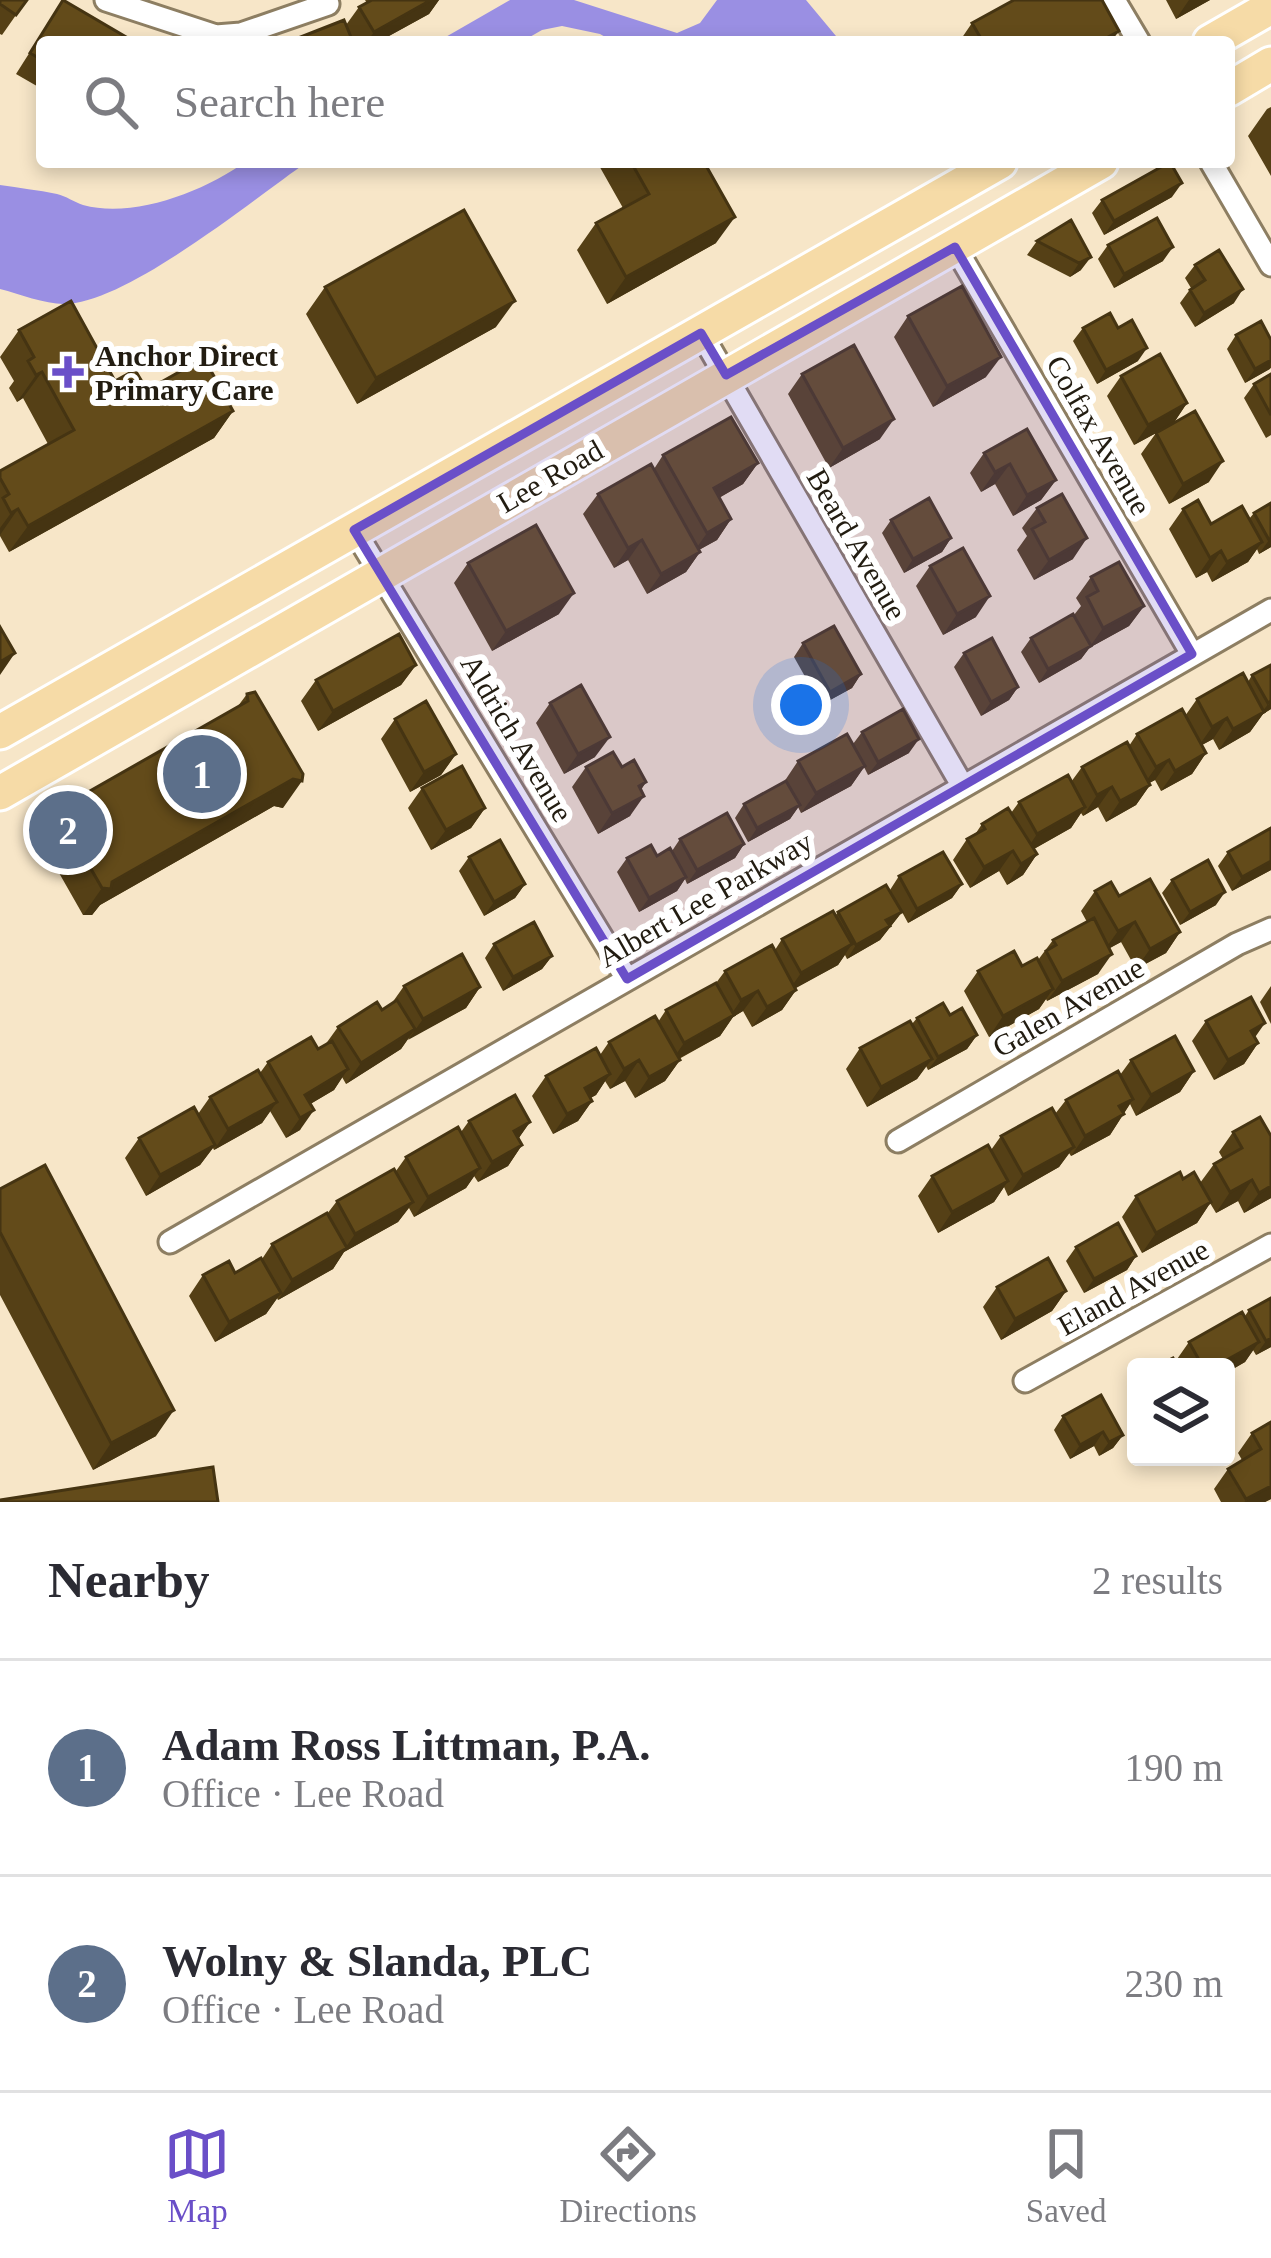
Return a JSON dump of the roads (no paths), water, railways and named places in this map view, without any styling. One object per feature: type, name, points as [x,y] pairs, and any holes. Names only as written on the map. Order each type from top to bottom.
[{"type":"main road","points":[[1220,36],[1271,7]]},
{"type":"main road","points":[[1235,85],[1271,64]]},
{"type":"main road","name":"Lee Road","points":[[0,732],[989,168]]},
{"type":"main road","name":"Lee Road","points":[[0,793],[1091,168]]},
{"type":"street","points":[[106,0],[216,36],[241,34],[328,4]]},
{"type":"street","points":[[1114,0],[1135,36]]},
{"type":"street","points":[[1214,168],[1271,265]]},
{"type":"street","name":"Colfax Avenue","points":[[956,247],[1192,654]]},
{"type":"street","name":"Beard Avenue","points":[[700,333],[962,785]]},
{"type":"street","name":"Aldrich Avenue","points":[[354,530],[627,979]]},
{"type":"street","name":"Albert Lee Parkway","points":[[170,1242],[1271,610]]},
{"type":"street","name":"Galen Avenue","points":[[898,1141],[1237,944],[1271,929]]},
{"type":"street","name":"Eland Avenue","points":[[1025,1381],[1271,1245]]},
{"type":"place","name":"Anchor Direct Primary Care","points":[[68,372]]},
{"type":"place","name":"Adam Ross Littman, P.A.","points":[[202,774]]},
{"type":"place","name":"Wolny & Slanda, PLC","points":[[68,830]]}]
